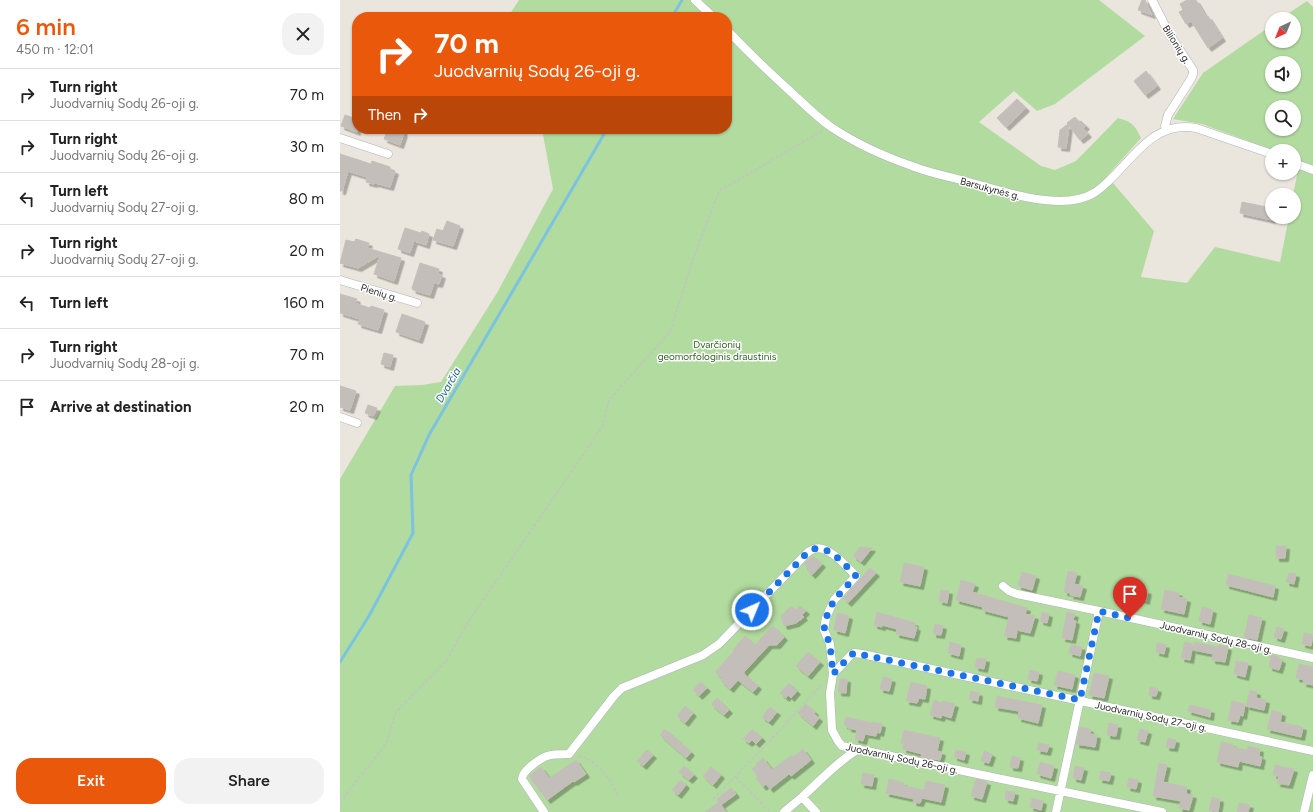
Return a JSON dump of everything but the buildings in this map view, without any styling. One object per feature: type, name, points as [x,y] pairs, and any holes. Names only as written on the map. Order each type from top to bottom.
[{"type":"street","points":[[695,0],[708,12]]},
{"type":"street","name":"Bilionių g.","points":[[1152,0],[1170,35],[1193,70],[1191,79],[1168,115],[1165,126],[1167,130]]},
{"type":"street","name":"Barsukynės g.","points":[[732,35],[766,69],[810,109],[830,126],[856,142],[913,167],[1023,197],[1049,201],[1081,198],[1093,194],[1104,186],[1131,156],[1146,143],[1157,135],[1177,127],[1196,128],[1265,152]]},
{"type":"street","points":[[340,138],[388,154]]},
{"type":"street","points":[[1301,165],[1313,170]]},
{"type":"street","name":"Pienių g.","points":[[340,280],[417,303]]},
{"type":"street","points":[[340,417],[356,422]]},
{"type":"street","name":"Juodvarnių Sodų 26-oji g.","points":[[569,754],[614,696],[622,688],[703,655],[720,644],[806,554],[815,548],[830,552],[856,576],[834,600],[826,618],[824,630],[830,644],[833,674],[830,693],[832,730],[838,742],[842,746],[1162,812]]},
{"type":"street","name":"Juodvarnių Sodų 28-oji g.","points":[[1003,586],[1009,591],[1017,594],[1313,658]]},
{"type":"street","points":[[1056,812],[1099,611]]},
{"type":"street","name":"Juodvarnių Sodų 27-oji g.","points":[[833,674],[854,653],[1080,700],[1313,751]]},
{"type":"street","points":[[842,746],[843,760]]},
{"type":"street","points":[[784,812],[851,753],[859,749]]},
{"type":"street","points":[[544,812],[524,783],[522,776],[528,769],[547,756],[569,754]]},
{"type":"street","points":[[1304,812],[1313,775]]},
{"type":"street","points":[[802,797],[816,812]]},
{"type":"path","points":[[340,802],[386,744],[396,712],[447,660],[468,622],[602,427],[609,400],[670,332],[692,262],[719,192],[830,126]]},
{"type":"path","points":[[714,799],[822,685]]},
{"type":"path","points":[[569,754],[581,756],[597,765],[618,795]]},
{"type":"path","points":[[736,776],[770,812]]},
{"type":"green space","name":"Dvarčionių geomorfologinis draustinis","points":[[519,0],[1099,0],[1145,36],[1055,104],[1037,111],[1014,91],[979,122],[1041,166],[1055,170],[1076,161],[1118,118],[1127,121],[1137,130],[1141,138],[1107,176],[1154,231],[1141,277],[1187,283],[1215,247],[1280,262],[1288,224],[1301,224],[1301,188],[1294,188],[1296,180],[1301,180],[1301,144],[1265,144],[1265,147],[1202,124],[1173,119],[1203,73],[1265,30],[1265,48],[1301,48],[1301,12],[1290,12],[1307,1],[1313,7],[1313,812],[340,812],[340,479],[395,386],[422,385],[441,382],[497,293],[553,189],[543,134],[732,134],[732,12],[511,12]]},
{"type":"waterway","name":"Dvarčia","points":[[675,12],[682,0]]},
{"type":"waterway","name":"Dvarčia","points":[[340,662],[369,616],[413,533],[411,475],[429,435],[604,134]]},
{"type":"route","points":[[752,610],[806,554],[815,548],[823,549],[830,552],[856,576],[834,600],[826,618],[824,630],[830,644],[833,674],[854,653],[1080,700],[1099,611],[1130,618]]}]
